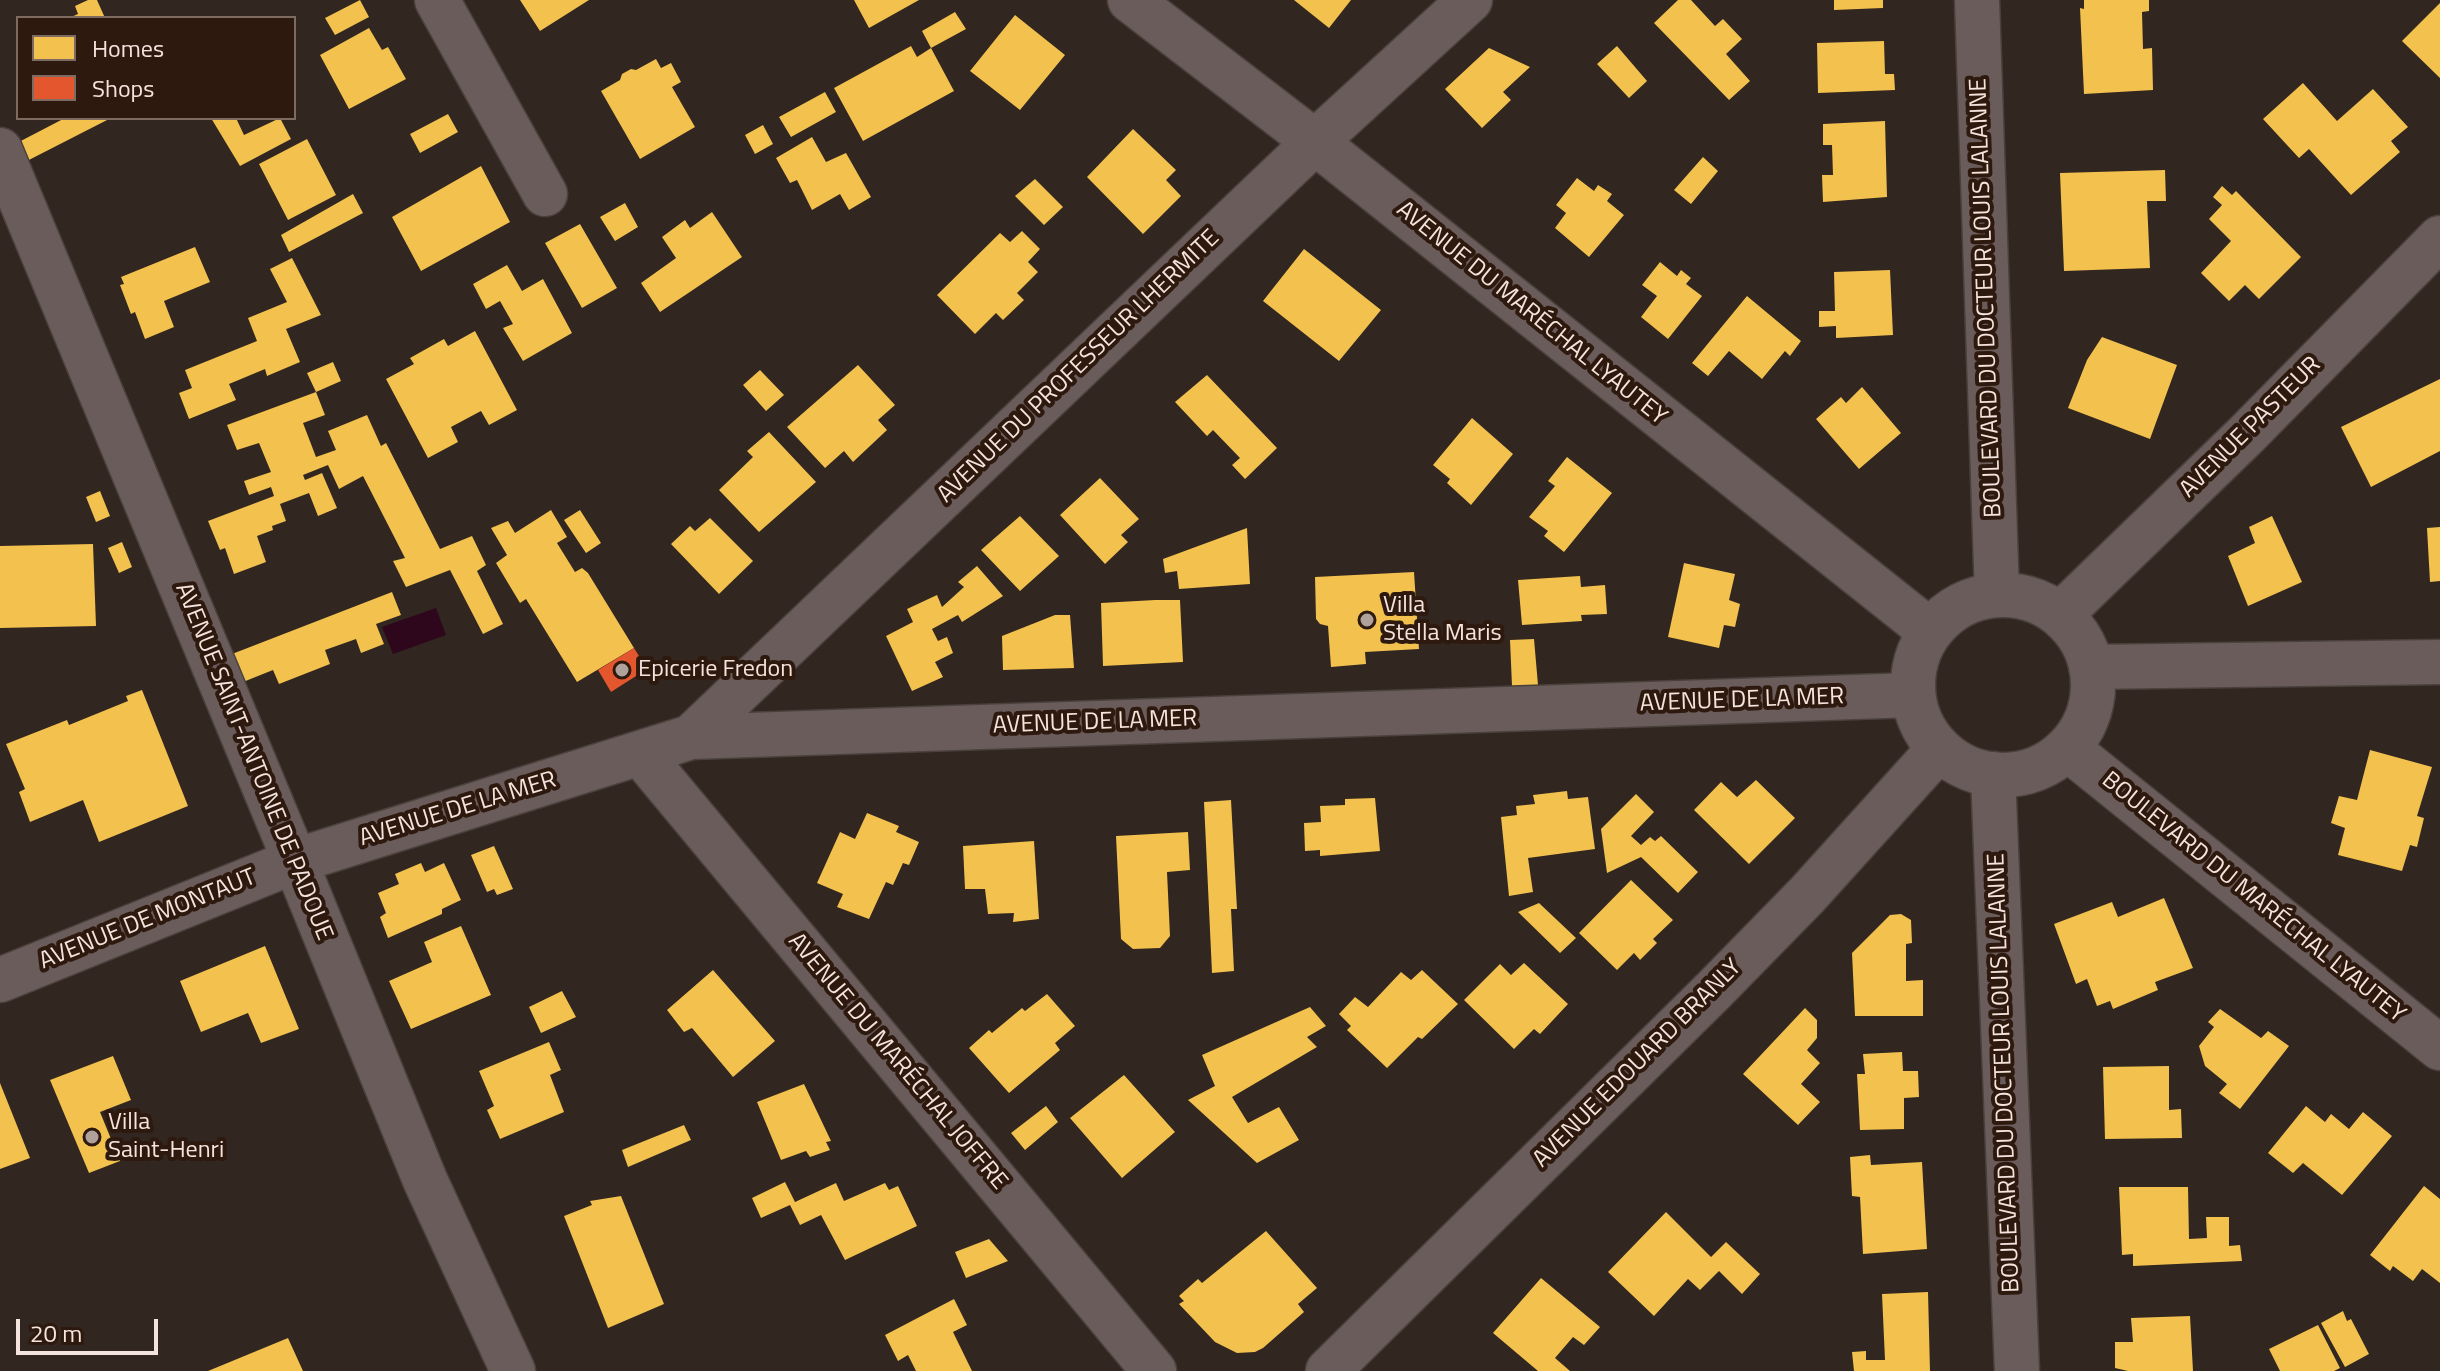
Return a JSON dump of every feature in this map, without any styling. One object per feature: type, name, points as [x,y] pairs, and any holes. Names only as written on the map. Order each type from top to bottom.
[{"type":"street","points":[[437,0],[545,194]]},
{"type":"street","name":"AVENUE DU MARÉCHAL LYAUTEY","points":[[1130,0],[1315,142],[1930,631]]},
{"type":"street","name":"AVENUE DU PROFESSEUR LHERMITE","points":[[691,737],[1315,142],[1470,0]]},
{"type":"street","name":"BOULEVARD DU DOCTEUR LOUIS LALANNE","points":[[1977,0],[1997,595]]},
{"type":"street","name":"AVENUE SAINT-ANTOINE DE PADOUE","points":[[0,150],[425,1180],[513,1371]]},
{"type":"street","name":"AVENUE PASTEUR","points":[[2060,615],[2246,435],[2440,238]]},
{"type":"street","points":[[1997,595],[2041,603],[2060,615],[2080,639],[2091,667],[2089,711],[2081,731],[2067,748],[2045,764],[2020,773],[1993,774],[1964,767],[1939,749],[1922,725],[1913,695],[1913,673],[1919,651],[1930,631],[1949,613],[1971,600],[1997,595]]},
{"type":"street","points":[[2091,667],[2440,662]]},
{"type":"street","name":"AVENUE DE LA MER","points":[[295,861],[691,737],[1913,695]]},
{"type":"street","name":"BOULEVARD DU MARÉCHAL LYAUTEY","points":[[2067,748],[2440,1048]]},
{"type":"street","name":"AVENUE EDOUARD BRANLY","points":[[1328,1371],[1714,990],[1807,895],[1939,749]]},
{"type":"street","name":"AVENUE DU MARÉCHAL JOFFRE","points":[[640,753],[1154,1371]]},
{"type":"street","name":"BOULEVARD DU DOCTEUR LOUIS LALANNE","points":[[1993,774],[2017,1371]]},
{"type":"street","name":"AVENUE DE MONTAUT","points":[[0,980],[295,861]]},
{"type":"shaded area","points":[[436,608],[446,635],[393,654],[382,627]]},
{"type":"building: Homes","points":[[97,0],[104,16],[74,16],[78,14],[75,6]]},
{"type":"building: Homes","points":[[360,0],[369,17],[335,35],[325,18]]},
{"type":"building: Homes","points":[[520,0],[589,0],[540,31]]},
{"type":"building: Homes","points":[[854,0],[919,0],[869,28]]},
{"type":"building: Homes","points":[[1294,0],[1351,0],[1329,28]]},
{"type":"building: Homes","points":[[1678,0],[1691,0],[1715,26],[1723,19],[1742,39],[1726,54],[1750,81],[1729,100],[1654,23]]},
{"type":"building: Homes","points":[[1834,0],[1883,0],[1883,8],[1834,10]]},
{"type":"building: Homes","points":[[2084,0],[2149,0],[2149,11],[2142,12],[2143,49],[2152,48],[2153,90],[2084,94],[2080,8],[2084,9]]},
{"type":"building: Homes","points":[[2440,3],[2440,78],[2402,41]]},
{"type":"building: Homes","points":[[955,12],[966,29],[931,48],[922,31]]},
{"type":"building: Homes","points":[[1015,15],[1065,55],[1020,110],[970,71]]},
{"type":"building: Homes","points":[[369,28],[382,50],[388,47],[406,79],[349,109],[320,55]]},
{"type":"building: Homes","points":[[1884,41],[1885,74],[1894,74],[1895,90],[1818,93],[1817,43]]},
{"type":"building: Homes","points":[[911,46],[917,57],[931,48],[954,91],[863,141],[834,88]]},
{"type":"building: Homes","points":[[1617,46],[1647,81],[1629,98],[1597,64]]},
{"type":"building: Homes","points":[[1489,48],[1530,67],[1503,92],[1511,100],[1482,128],[1445,89]]},
{"type":"building: Homes","points":[[656,59],[661,68],[671,63],[681,82],[672,87],[695,127],[640,159],[601,91],[620,80],[622,74]]},
{"type":"building: Homes","points":[[2303,83],[2337,121],[2373,89],[2408,127],[2391,141],[2400,152],[2351,195],[2309,149],[2299,158],[2263,119]]},
{"type":"building: Homes","points":[[825,92],[836,112],[791,137],[779,117]]},
{"type":"building: Homes","points":[[448,114],[458,132],[420,153],[410,134]]},
{"type":"building: Homes","points":[[61,120],[107,120],[23,163],[15,144]]},
{"type":"building: Homes","points":[[212,120],[237,120],[244,135],[281,120],[291,139],[240,166]]},
{"type":"building: Homes","points":[[1885,121],[1887,197],[1823,202],[1822,175],[1833,175],[1832,145],[1823,145],[1823,124]]},
{"type":"building: Homes","points":[[763,125],[773,144],[755,154],[745,135]]},
{"type":"building: Homes","points":[[1133,129],[1176,170],[1166,180],[1181,196],[1143,234],[1087,177]]},
{"type":"building: Homes","points":[[812,137],[826,162],[846,153],[871,197],[849,210],[840,194],[812,210],[797,180],[790,183],[776,158]]},
{"type":"building: Homes","points":[[307,139],[336,195],[288,220],[259,164]]},
{"type":"building: Homes","points":[[1703,157],[1718,171],[1691,204],[1674,190]]},
{"type":"building: Homes","points":[[481,166],[510,222],[421,271],[392,217]]},
{"type":"building: Homes","points":[[2165,170],[2166,201],[2147,201],[2150,268],[2064,271],[2060,173]]},
{"type":"building: Homes","points":[[1577,178],[1594,191],[1598,185],[1612,194],[1607,201],[1624,215],[1589,257],[1555,228],[1566,213],[1556,205]]},
{"type":"building: Homes","points":[[1035,179],[1063,207],[1044,225],[1015,196]]},
{"type":"building: Homes","points":[[2222,186],[2232,195],[2236,191],[2301,257],[2259,299],[2245,285],[2229,301],[2201,273],[2231,241],[2209,219],[2222,205],[2213,197]]},
{"type":"building: Homes","points":[[353,194],[363,213],[289,252],[281,235]]},
{"type":"building: Homes","points":[[625,203],[638,227],[615,241],[600,217]]},
{"type":"building: Homes","points":[[712,212],[742,257],[660,312],[641,283],[676,258],[662,237],[685,220],[690,228]]},
{"type":"building: Homes","points":[[580,224],[617,288],[582,308],[545,243]]},
{"type":"building: Homes","points":[[1022,231],[1040,249],[1028,262],[1038,272],[1017,293],[1024,300],[1003,320],[996,313],[975,334],[937,295],[1000,233],[1010,242]]},
{"type":"building: Homes","points":[[195,247],[210,282],[164,301],[174,327],[145,339],[135,312],[131,314],[120,285],[124,284],[121,277]]},
{"type":"building: Homes","points":[[1304,249],[1381,310],[1339,361],[1263,301]]},
{"type":"building: Homes","points":[[292,258],[321,315],[286,329],[300,362],[267,376],[265,369],[229,384],[236,400],[189,419],[179,393],[192,388],[185,370],[257,341],[248,318],[287,302],[270,269]]},
{"type":"building: Homes","points":[[1660,262],[1677,276],[1681,270],[1691,278],[1686,284],[1702,296],[1668,339],[1641,317],[1657,296],[1642,285]]},
{"type":"building: Homes","points":[[507,265],[522,291],[543,279],[572,333],[523,361],[503,328],[513,324],[500,301],[486,309],[473,284]]},
{"type":"building: Homes","points":[[1890,270],[1893,335],[1836,338],[1836,326],[1819,327],[1819,311],[1835,311],[1834,272]]},
{"type":"building: Homes","points":[[1747,296],[1801,341],[1790,356],[1785,351],[1762,379],[1729,351],[1708,376],[1692,363]]},
{"type":"building: Homes","points":[[475,331],[517,410],[489,425],[481,411],[451,427],[458,442],[428,458],[386,379],[414,364],[410,358],[444,339],[448,346]]},
{"type":"building: Homes","points":[[2102,337],[2177,365],[2150,439],[2068,408],[2087,360]]},
{"type":"building: Homes","points":[[333,362],[341,381],[316,392],[307,373]]},
{"type":"building: Homes","points":[[858,365],[895,405],[878,420],[887,430],[853,462],[844,451],[825,468],[787,427]]},
{"type":"building: Homes","points":[[760,370],[784,395],[766,411],[743,385]]},
{"type":"building: Homes","points":[[1207,375],[1277,448],[1245,479],[1232,465],[1240,458],[1213,430],[1207,436],[1175,402]]},
{"type":"building: Homes","points":[[2440,379],[2440,451],[2371,487],[2341,427]]},
{"type":"building: Homes","points":[[1862,387],[1901,433],[1859,469],[1816,419],[1841,397],[1846,403]]},
{"type":"building: Homes","points":[[316,392],[325,415],[303,423],[316,457],[336,450],[328,431],[367,415],[381,446],[386,443],[440,549],[472,536],[486,565],[477,571],[503,624],[483,634],[450,570],[406,587],[393,561],[405,558],[363,476],[339,489],[328,465],[303,475],[305,480],[322,473],[337,508],[318,516],[309,493],[280,504],[286,521],[257,536],[266,562],[234,574],[225,548],[220,550],[208,521],[274,496],[271,487],[249,495],[244,481],[271,472],[259,443],[237,450],[227,425]]},
{"type":"building: Homes","points":[[1472,418],[1513,454],[1471,505],[1447,483],[1450,479],[1433,465]]},
{"type":"building: Homes","points":[[769,432],[816,482],[759,532],[719,490],[753,457],[747,451]]},
{"type":"building: Homes","points":[[1567,457],[1612,493],[1564,552],[1544,536],[1548,531],[1529,517],[1555,486],[1548,481]]},
{"type":"building: Homes","points":[[1100,478],[1139,519],[1121,535],[1128,542],[1105,564],[1060,515]]},
{"type":"building: Homes","points":[[100,491],[110,516],[96,522],[86,497]]},
{"type":"building: Homes","points":[[551,510],[567,537],[557,543],[575,572],[582,568],[588,573],[634,648],[577,682],[526,599],[520,603],[496,563],[507,555],[491,528],[508,521],[515,533]]},
{"type":"building: Homes","points":[[580,510],[601,543],[586,553],[564,520]]},
{"type":"building: Homes","points":[[1020,516],[1059,556],[1020,591],[981,550]]},
{"type":"building: Homes","points":[[2272,516],[2302,582],[2248,606],[2228,556],[2255,543],[2249,527]]},
{"type":"building: Homes","points":[[710,518],[753,561],[719,594],[671,544],[690,526],[695,531]]},
{"type":"building: Homes","points":[[2440,527],[2440,581],[2430,582],[2427,528]]},
{"type":"building: Homes","points":[[1247,528],[1250,584],[1179,589],[1177,571],[1165,573],[1163,559]]},
{"type":"building: Homes","points":[[122,542],[132,567],[119,573],[108,548]]},
{"type":"building: Homes","points":[[93,544],[96,626],[0,628],[0,546]]},
{"type":"building: Homes","points":[[1684,563],[1735,574],[1729,600],[1740,604],[1735,627],[1724,625],[1719,648],[1668,637]]},
{"type":"building: Homes","points":[[977,566],[1003,596],[962,622],[958,615],[932,629],[938,641],[947,637],[953,653],[935,662],[943,677],[912,691],[886,636],[913,622],[907,609],[937,595],[942,607],[964,587],[958,582]]},
{"type":"building: Homes","name":"Villa Stella Maris","points":[[1414,572],[1419,649],[1365,652],[1366,664],[1331,667],[1328,626],[1316,619],[1315,577]]},
{"type":"building: Homes","points":[[1580,576],[1581,587],[1605,585],[1607,614],[1581,615],[1582,621],[1522,625],[1518,580]]},
{"type":"building: Homes","points":[[392,592],[401,615],[376,624],[384,644],[361,653],[356,639],[325,650],[330,664],[279,684],[273,670],[243,682],[232,654]]},
{"type":"building: Homes","points":[[1180,600],[1183,662],[1103,666],[1101,603]]},
{"type":"building: Homes","points":[[1055,615],[1070,615],[1074,668],[1003,670],[1002,636]]},
{"type":"building: Homes","points":[[1534,639],[1538,685],[1512,686],[1510,640]]},
{"type":"building: Homes","points":[[142,690],[188,806],[99,842],[83,800],[30,822],[19,792],[25,789],[6,744],[67,720],[69,725],[128,701],[126,696]]},
{"type":"building: Homes","points":[[2370,750],[2432,767],[2417,816],[2424,818],[2417,847],[2410,845],[2402,871],[2338,855],[2345,828],[2331,823],[2339,796],[2357,800]]},
{"type":"building: Homes","points":[[1756,780],[1795,818],[1749,864],[1694,810],[1721,782],[1737,797]]},
{"type":"building: Homes","points":[[1567,791],[1568,799],[1588,797],[1595,849],[1528,858],[1533,892],[1509,896],[1501,817],[1517,815],[1516,806],[1535,804],[1533,795]]},
{"type":"building: Homes","points":[[1636,794],[1654,812],[1631,836],[1641,845],[1650,837],[1655,841],[1661,836],[1698,872],[1678,893],[1641,857],[1607,873],[1601,829]]},
{"type":"building: Homes","points":[[1375,798],[1380,851],[1320,856],[1320,850],[1305,851],[1304,823],[1321,822],[1320,806],[1345,805],[1345,799]]},
{"type":"building: Homes","points":[[1231,800],[1237,909],[1231,909],[1234,971],[1212,973],[1204,802]]},
{"type":"building: Homes","points":[[867,813],[899,826],[896,832],[919,842],[909,865],[903,863],[893,885],[886,882],[869,919],[837,907],[843,894],[817,883],[840,832],[855,839]]},
{"type":"building: Homes","points":[[1188,832],[1190,870],[1167,872],[1170,936],[1160,948],[1133,949],[1121,939],[1116,836]]},
{"type":"building: Homes","points":[[1034,841],[1039,919],[1013,922],[1014,913],[988,914],[985,889],[965,889],[963,846]]},
{"type":"building: Homes","points":[[494,846],[513,889],[497,895],[494,889],[487,892],[471,855]]},
{"type":"building: Homes","points":[[421,863],[425,872],[444,863],[461,900],[442,909],[442,914],[388,938],[380,917],[386,913],[378,893],[399,884],[395,874]]},
{"type":"building: Homes","points":[[1631,880],[1673,920],[1653,939],[1657,943],[1640,960],[1634,953],[1617,970],[1579,933]]},
{"type":"building: Homes","points":[[2164,898],[2193,968],[2155,982],[2158,990],[2113,1009],[2110,1001],[2097,1006],[2087,979],[2076,984],[2054,924],[2112,902],[2118,917]]},
{"type":"building: Homes","points":[[1539,903],[1576,938],[1560,953],[1518,912]]},
{"type":"building: Homes","points":[[1901,914],[1911,920],[1912,943],[1906,944],[1906,981],[1923,980],[1923,1016],[1855,1016],[1852,953],[1890,915]]},
{"type":"building: Homes","points":[[461,926],[491,995],[411,1029],[389,981],[432,962],[424,942]]},
{"type":"building: Homes","points":[[265,946],[299,1029],[261,1043],[248,1013],[201,1032],[180,981]]},
{"type":"building: Homes","points":[[1524,963],[1568,1004],[1540,1034],[1534,1029],[1514,1049],[1464,1000],[1500,964],[1511,975]]},
{"type":"building: Homes","points":[[713,970],[775,1041],[733,1077],[692,1028],[684,1032],[667,1010]]},
{"type":"building: Homes","points":[[1422,970],[1458,1004],[1387,1068],[1347,1030],[1351,1026],[1339,1014],[1355,997],[1368,1007],[1401,972],[1411,980]]},
{"type":"building: Homes","points":[[562,991],[576,1017],[541,1033],[529,1007]]},
{"type":"building: Homes","points":[[1047,994],[1075,1026],[1055,1043],[1060,1050],[1009,1093],[969,1048],[989,1030],[992,1033],[1022,1008],[1025,1011]]},
{"type":"building: Homes","points":[[1310,1007],[1326,1026],[1307,1037],[1317,1047],[1232,1097],[1248,1123],[1279,1107],[1299,1140],[1257,1163],[1188,1100],[1215,1086],[1202,1055]]},
{"type":"building: Homes","points":[[1805,1008],[1817,1020],[1817,1038],[1807,1050],[1820,1063],[1801,1084],[1820,1102],[1798,1125],[1743,1074]]},
{"type":"building: Homes","points":[[2220,1009],[2261,1038],[2268,1031],[2289,1046],[2240,1109],[2219,1093],[2227,1084],[2205,1066],[2199,1046],[2214,1027],[2208,1022]]},
{"type":"building: Homes","points":[[549,1042],[561,1070],[550,1075],[564,1112],[500,1139],[487,1110],[494,1106],[479,1071]]},
{"type":"building: Homes","points":[[1902,1052],[1903,1071],[1918,1071],[1919,1097],[1904,1098],[1904,1129],[1860,1130],[1857,1074],[1865,1074],[1863,1054]]},
{"type":"building: Homes","name":"Villa Saint-Henri","points":[[113,1056],[131,1100],[100,1112],[120,1161],[89,1173],[50,1080]]},
{"type":"building: Homes","points":[[2169,1066],[2169,1110],[2181,1109],[2182,1138],[2105,1139],[2103,1067]]},
{"type":"building: Homes","points":[[1124,1075],[1175,1132],[1122,1178],[1070,1118]]},
{"type":"building: Homes","points":[[0,1083],[30,1158],[0,1169]]},
{"type":"building: Homes","points":[[804,1084],[831,1141],[826,1142],[830,1150],[810,1157],[806,1151],[781,1160],[757,1102]]},
{"type":"building: Homes","points":[[1046,1106],[1058,1122],[1025,1150],[1011,1133]]},
{"type":"building: Homes","points":[[2306,1106],[2325,1122],[2331,1114],[2349,1129],[2363,1112],[2392,1136],[2342,1195],[2303,1163],[2293,1173],[2268,1153]]},
{"type":"building: Homes","points":[[684,1125],[691,1140],[628,1167],[622,1150]]},
{"type":"building: Homes","points":[[1870,1155],[1871,1165],[1922,1162],[1927,1249],[1863,1254],[1860,1197],[1852,1196],[1850,1157]]},
{"type":"building: Homes","points":[[785,1182],[795,1202],[836,1183],[844,1201],[885,1183],[889,1190],[898,1186],[917,1226],[845,1260],[821,1215],[800,1225],[790,1205],[761,1218],[752,1198]]},
{"type":"building: Homes","points":[[2424,1186],[2440,1199],[2440,1283],[2422,1269],[2413,1281],[2393,1266],[2390,1271],[2370,1255]]},
{"type":"building: Homes","points":[[2119,1187],[2188,1187],[2189,1239],[2207,1238],[2206,1217],[2229,1217],[2229,1246],[2240,1245],[2242,1261],[2133,1266],[2133,1254],[2122,1255]]},
{"type":"building: Homes","points":[[621,1196],[664,1304],[608,1328],[564,1216],[592,1205],[590,1201]]},
{"type":"building: Homes","points":[[1666,1212],[1711,1257],[1726,1242],[1760,1274],[1742,1294],[1719,1271],[1700,1290],[1688,1279],[1654,1316],[1608,1272]]},
{"type":"building: Homes","points":[[1266,1231],[1317,1288],[1298,1304],[1304,1312],[1263,1348],[1255,1352],[1237,1353],[1215,1342],[1179,1304],[1184,1301],[1179,1296],[1198,1279],[1202,1283]]},
{"type":"building: Homes","points":[[989,1239],[1008,1261],[966,1278],[955,1252]]},
{"type":"building: Homes","points":[[1541,1278],[1600,1327],[1584,1345],[1573,1337],[1555,1358],[1570,1371],[1538,1371],[1493,1333]]},
{"type":"building: Homes","points":[[1928,1292],[1930,1371],[1854,1371],[1852,1352],[1866,1351],[1866,1360],[1885,1360],[1882,1294]]},
{"type":"building: Homes","points":[[954,1299],[967,1325],[953,1332],[972,1371],[916,1371],[908,1355],[898,1361],[885,1335]]},
{"type":"building: Homes","points":[[2343,1311],[2347,1321],[2351,1319],[2369,1354],[2345,1367],[2321,1323]]},
{"type":"building: Homes","points":[[2190,1316],[2193,1371],[2128,1371],[2115,1368],[2115,1342],[2133,1342],[2131,1318]]},
{"type":"building: Homes","points":[[2318,1325],[2340,1368],[2334,1371],[2280,1371],[2269,1349]]},
{"type":"building: Homes","points":[[288,1338],[303,1371],[208,1371]]},
{"type":"building: Shops","name":"Epicerie Fredon","points":[[634,648],[647,669],[611,692],[598,670]]},
{"type":"place","name":"Villa Stella Maris","points":[[1367,620]]},
{"type":"place","name":"Epicerie Fredon","points":[[622,670]]},
{"type":"place","name":"Villa Saint-Henri","points":[[92,1137]]}]
